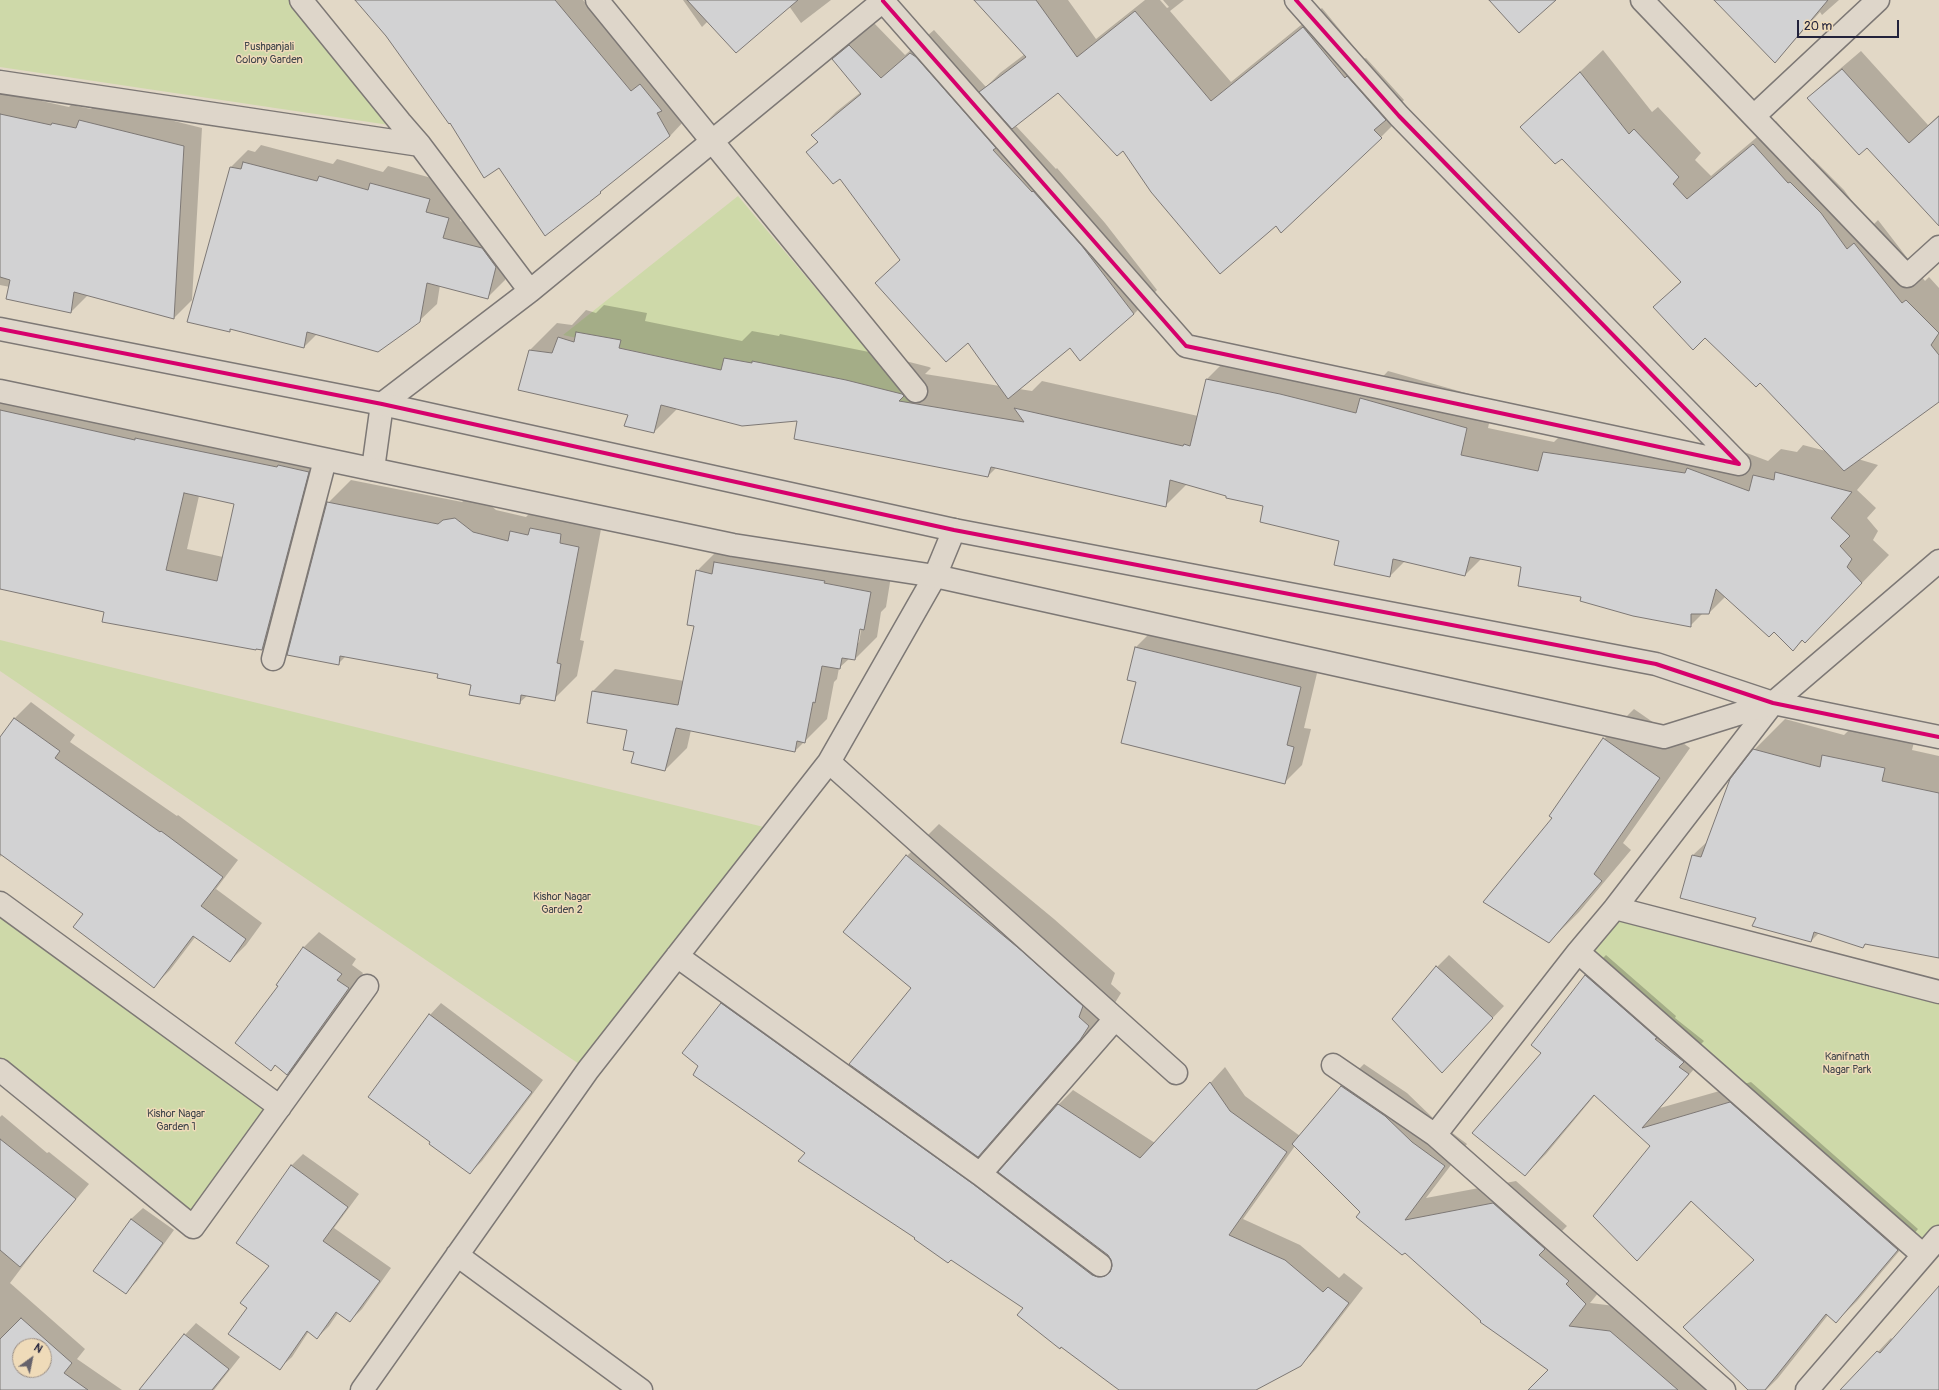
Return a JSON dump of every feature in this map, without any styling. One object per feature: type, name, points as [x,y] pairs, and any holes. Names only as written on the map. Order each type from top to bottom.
[{"type":"street","points":[[301,0],[420,145],[530,291]]},
{"type":"street","points":[[597,0],[713,140],[916,391]]},
{"type":"street","points":[[373,469],[382,404],[530,291],[884,0],[1186,346],[1739,464],[1399,116],[1296,0]]},
{"type":"street","points":[[1642,0],[1907,276],[1939,246]]},
{"type":"street","points":[[1754,116],[1878,0]]},
{"type":"street","points":[[0,82],[420,145]]},
{"type":"street","points":[[0,329],[382,404],[954,530],[1656,664],[1773,703],[1939,737]]},
{"type":"street","points":[[0,391],[733,545],[935,576],[1664,737],[1773,703]]},
{"type":"street","points":[[273,660],[325,460]]},
{"type":"street","points":[[362,1390],[588,1070],[829,762],[935,576],[954,530]]},
{"type":"street","points":[[1435,1135],[1578,952],[1615,908],[1773,703],[1939,561]]},
{"type":"street","points":[[829,762],[1176,1073]]},
{"type":"street","points":[[0,903],[280,1107]]},
{"type":"street","points":[[1615,908],[1939,992]]},
{"type":"street","points":[[1578,952],[1923,1255]]},
{"type":"street","points":[[677,956],[980,1174],[1100,1265]]},
{"type":"street","points":[[0,1070],[193,1227],[368,986]]},
{"type":"street","points":[[980,1174],[1115,1019]]},
{"type":"street","points":[[1334,1065],[1435,1135],[1724,1390]]},
{"type":"street","points":[[1807,1390],[1939,1237]]},
{"type":"street","points":[[457,1255],[640,1390]]},
{"type":"green space","name":"Pushpanjali Colony Garden","points":[[0,0],[294,0],[396,126],[0,67]]},
{"type":"green space","points":[[738,196],[913,404],[878,405],[563,335]]},
{"type":"green space","name":"Kishor Nagar Garden 2","points":[[0,640],[776,830],[588,1070],[0,671]]},
{"type":"green space","name":"Kishor Nagar Garden 1","points":[[0,903],[280,1107],[193,1227],[0,1067]]},
{"type":"green space","name":"Kanifnath Nagar Park","points":[[1615,908],[1939,992],[1939,1237],[1923,1255],[1578,952]]},
{"type":"building","points":[[355,0],[555,0],[631,91],[640,84],[662,111],[657,113],[670,136],[600,192],[601,193],[545,236],[499,168],[484,178],[450,123],[449,124],[386,36]]},
{"type":"building","points":[[687,0],[798,0],[736,53]]},
{"type":"building","points":[[974,0],[1036,0],[1077,57],[1135,11],[1211,101],[1303,27],[1345,78],[1347,76],[1386,120],[1374,130],[1382,138],[1281,233],[1276,226],[1220,274],[1151,192],[1123,151],[1117,156],[1058,93],[1012,129],[979,92],[1026,57]]},
{"type":"building","points":[[1489,0],[1556,0],[1519,33]]},
{"type":"building","points":[[1714,0],[1828,0],[1775,63]]},
{"type":"building","points":[[849,45],[881,78],[910,53],[916,57],[996,148],[993,150],[1032,192],[1033,191],[1082,246],[1134,314],[1080,361],[1070,348],[1008,399],[968,343],[946,362],[875,283],[900,260],[840,179],[833,184],[806,152],[818,142],[811,135],[861,94],[832,59]]},
{"type":"building","points":[[1842,69],[1909,143],[1939,116],[1939,226],[1867,148],[1859,155],[1807,98]]},
{"type":"building","points":[[1580,72],[1629,134],[1634,129],[1679,177],[1673,184],[1687,199],[1753,144],[1788,183],[1790,182],[1821,213],[1847,249],[1854,243],[1902,303],[1906,300],[1939,333],[1931,345],[1939,355],[1939,402],[1844,471],[1760,383],[1756,387],[1705,338],[1693,350],[1653,307],[1681,282],[1562,159],[1555,164],[1520,127]]},
{"type":"building","points":[[0,114],[51,125],[52,123],[76,128],[79,120],[184,146],[174,319],[74,292],[71,313],[6,299],[10,280],[0,277]]},
{"type":"building","points":[[243,162],[317,181],[319,176],[368,190],[370,183],[430,199],[426,212],[449,218],[443,238],[482,248],[496,267],[488,299],[427,283],[420,322],[378,352],[307,332],[304,348],[230,329],[230,332],[187,322],[230,167],[241,169]]},
{"type":"building","points":[[576,332],[621,340],[619,348],[721,370],[724,358],[752,363],[752,361],[846,380],[902,394],[904,396],[899,401],[1024,422],[1014,408],[1183,446],[1184,444],[1190,446],[1206,379],[1280,394],[1356,413],[1360,398],[1467,428],[1461,455],[1538,471],[1543,452],[1685,473],[1687,468],[1749,491],[1753,475],[1774,480],[1775,472],[1852,492],[1831,518],[1850,536],[1840,546],[1852,559],[1847,567],[1862,583],[1805,643],[1802,640],[1793,651],[1774,632],[1769,637],[1716,589],[1709,614],[1691,614],[1691,627],[1633,616],[1580,601],[1581,597],[1518,586],[1521,567],[1470,557],[1465,576],[1393,559],[1390,577],[1334,565],[1339,541],[1260,522],[1263,506],[1226,498],[1226,496],[1170,480],[1166,507],[991,467],[988,477],[794,439],[797,421],[742,426],[661,405],[654,433],[624,426],[628,415],[518,390],[529,350],[552,353],[558,337],[574,342]]},
{"type":"building","points":[[0,410],[135,440],[135,438],[277,467],[278,465],[309,472],[262,650],[102,622],[104,612],[0,589]],"holes":[[[184,493],[234,504],[217,581],[166,570]]]},
{"type":"building","points":[[327,502],[438,524],[443,520],[455,518],[473,532],[508,541],[510,531],[528,535],[530,528],[561,534],[560,543],[579,547],[557,663],[561,664],[555,701],[521,695],[520,704],[469,695],[471,685],[437,678],[438,674],[340,656],[339,665],[287,655]]},
{"type":"building","points":[[714,562],[825,581],[824,583],[871,592],[864,630],[860,629],[855,660],[842,658],[840,669],[822,666],[805,743],[797,741],[795,752],[676,728],[665,771],[631,763],[634,752],[623,750],[627,730],[587,723],[592,691],[678,705],[694,626],[687,625],[696,570],[712,574]]},
{"type":"building","points":[[1135,647],[1301,687],[1287,745],[1294,747],[1285,784],[1121,743],[1136,682],[1127,680]]},
{"type":"building","points":[[14,718],[60,751],[55,758],[160,832],[161,831],[223,877],[201,906],[246,939],[230,962],[193,936],[154,988],[73,927],[83,914],[0,854],[0,737]]},
{"type":"building","points":[[1603,738],[1660,778],[1594,874],[1602,881],[1549,943],[1483,902],[1552,818],[1549,816]]},
{"type":"building","points":[[1753,749],[1820,767],[1822,755],[1885,768],[1882,781],[1939,793],[1939,958],[1865,944],[1863,948],[1814,932],[1811,942],[1752,926],[1756,918],[1680,898],[1692,855],[1701,857],[1730,779]]},
{"type":"building","points":[[906,855],[1022,951],[1083,1006],[1079,1017],[1089,1026],[1080,1040],[978,1157],[849,1064],[911,988],[843,932]]},
{"type":"building","points":[[303,947],[342,974],[337,980],[349,988],[287,1075],[275,1065],[271,1071],[235,1043],[278,986],[276,985]]},
{"type":"building","points":[[1436,966],[1493,1018],[1442,1073],[1392,1019]]},
{"type":"building","points":[[1585,975],[1657,1038],[1655,1039],[1684,1062],[1679,1067],[1689,1074],[1642,1128],[1730,1102],[1898,1250],[1836,1323],[1826,1314],[1765,1390],[1748,1390],[1683,1327],[1754,1260],[1691,1201],[1637,1261],[1593,1216],[1650,1146],[1594,1095],[1525,1176],[1472,1133],[1541,1053],[1531,1045]]},
{"type":"building","points":[[721,1003],[973,1184],[1092,1275],[1098,1277],[1105,1276],[1110,1272],[1112,1266],[1108,1255],[998,1172],[1058,1104],[1140,1158],[1210,1082],[1230,1111],[1287,1152],[1229,1235],[1285,1260],[1323,1292],[1328,1287],[1349,1303],[1301,1366],[1256,1390],[1119,1390],[1061,1347],[1060,1349],[1017,1315],[1023,1308],[951,1260],[948,1263],[914,1239],[915,1238],[798,1161],[805,1153],[693,1075],[698,1066],[682,1053]]},
{"type":"building","points":[[429,1014],[532,1092],[470,1174],[429,1144],[430,1142],[368,1097]]},
{"type":"building","points":[[1341,1086],[1385,1116],[1412,1142],[1445,1166],[1405,1220],[1493,1203],[1545,1249],[1539,1255],[1569,1281],[1566,1284],[1586,1304],[1569,1326],[1610,1331],[1678,1390],[1528,1390],[1548,1370],[1480,1322],[1481,1321],[1405,1253],[1402,1255],[1356,1217],[1360,1212],[1292,1144]]},
{"type":"building","points":[[0,1139],[76,1199],[20,1267],[0,1250]]},
{"type":"building","points":[[291,1165],[348,1207],[323,1241],[380,1281],[350,1322],[336,1312],[317,1339],[307,1331],[280,1370],[228,1334],[247,1308],[240,1303],[269,1266],[236,1243]]},
{"type":"building","points":[[131,1219],[163,1243],[126,1294],[93,1271]]},
{"type":"building","points":[[1939,1286],[1939,1390],[1840,1390],[1877,1351],[1880,1353]]},
{"type":"building","points":[[21,1318],[44,1338],[12,1338],[12,1378],[52,1378],[52,1345],[72,1363],[64,1373],[88,1390],[0,1390],[0,1339]]},
{"type":"building","points":[[184,1334],[229,1369],[212,1390],[139,1390]]},
{"type":"cycle path","points":[[883,1],[1186,346],[1739,464],[1399,116],[1296,0]]},
{"type":"cycle path","points":[[0,329],[382,404],[954,530],[1656,664],[1773,703],[1939,737]]}]
